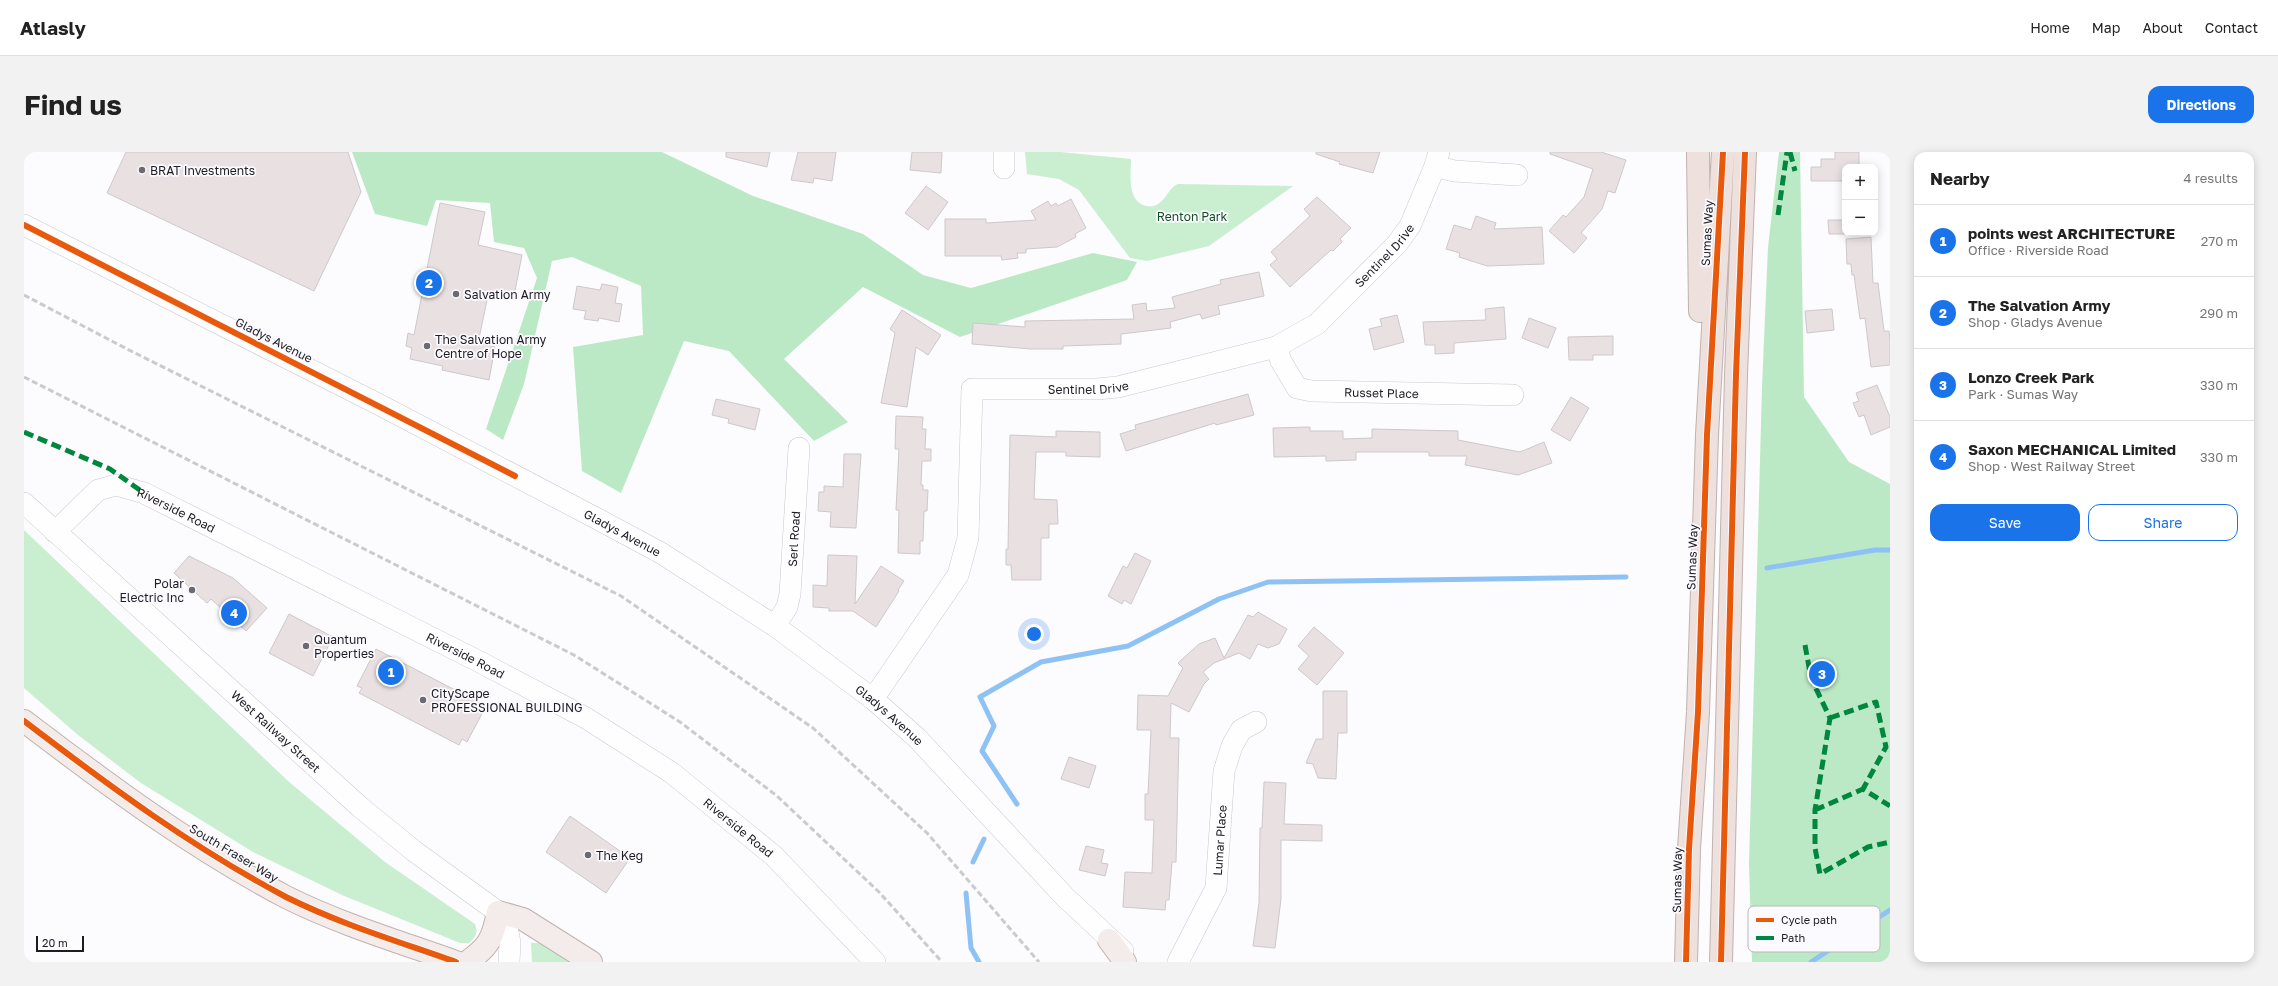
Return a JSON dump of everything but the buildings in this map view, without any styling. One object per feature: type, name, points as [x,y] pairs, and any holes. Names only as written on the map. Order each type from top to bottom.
[{"type":"highway","points":[[1698,152],[1700,316],[1693,522],[1699,666]]},
{"type":"highway","name":"Sumas Way","points":[[1686,962],[1689,849],[1699,666],[1707,435],[1723,152]]},
{"type":"highway","points":[[1721,962],[1736,374],[1745,152]]},
{"type":"highway","points":[[1736,374],[1751,258],[1758,152]]},
{"type":"highway","points":[[1689,849],[1699,962]]},
{"type":"main road","name":"South Fraser Way","points":[[24,721],[90,771],[175,831],[287,897],[332,917],[456,962]]},
{"type":"main road","points":[[467,962],[486,948],[494,931],[498,912],[523,919],[591,962]]},
{"type":"main road","points":[[1109,940],[1125,962]]},
{"type":"street","points":[[1437,159],[1454,171],[1517,175]]},
{"type":"street","name":"Sentinel Drive","points":[[873,699],[958,576],[968,538],[972,389],[1097,389],[1118,387],[1276,347],[1317,324],[1397,244],[1410,226],[1437,159]]},
{"type":"street","name":"Gladys Avenue","points":[[24,225],[378,404],[606,524],[692,572],[774,626],[873,699],[917,738],[1065,897],[1109,940],[1135,962]]},
{"type":"street","name":"Russet Place","points":[[1276,347],[1297,388],[1312,391],[1513,395]]},
{"type":"street","name":"Serl Road","points":[[774,626],[787,607],[790,594],[799,448]]},
{"type":"street","name":"Riverside Road","points":[[55,532],[98,490],[116,485],[144,493],[478,661],[586,718],[672,773],[774,856],[875,962]]},
{"type":"street","name":"West Railway Street","points":[[24,503],[360,807],[414,851],[498,912],[507,927],[510,943],[509,962]]},
{"type":"street","name":"Lumar Place","points":[[1178,962],[1216,888],[1224,771],[1232,746],[1241,730],[1256,722]]},
{"type":"green space","points":[[352,152],[662,152],[753,196],[863,234],[923,275],[971,288],[1093,253],[1137,262],[1127,280],[960,337],[863,287],[784,359],[848,422],[814,441],[729,351],[684,341],[621,493],[582,471],[573,347],[643,335],[641,286],[572,257],[552,261],[524,384],[503,440],[486,429],[537,278],[524,248],[494,242],[490,203],[436,200],[427,226],[375,214]]},
{"type":"green space","name":"Renton Park","points":[[1025,152],[1060,152],[1131,159],[1131,185],[1134,197],[1138,202],[1147,206],[1155,206],[1161,202],[1172,188],[1178,184],[1293,186],[1209,246],[1147,261],[1130,258],[1079,190],[1059,179],[1027,174]]},
{"type":"green space","points":[[1779,152],[1800,152],[1804,397],[1849,462],[1890,484],[1890,962],[1752,962],[1752,952],[1880,952],[1880,906],[1750,906],[1749,864],[1762,387],[1768,247]]},
{"type":"green space","points":[[24,530],[288,781],[385,862],[475,924],[476,935],[473,939],[469,943],[460,943],[342,895],[253,852],[141,783],[78,735],[24,688]]},
{"type":"green space","points":[[531,943],[547,946],[570,962],[532,962]]},
{"type":"waterway","points":[[1767,568],[1875,550],[1890,550]]},
{"type":"waterway","points":[[1017,804],[982,751],[994,726],[980,697],[1041,662],[1128,646],[1219,599],[1268,582],[1626,577]]},
{"type":"waterway","points":[[973,862],[984,839]]},
{"type":"waterway","points":[[966,893],[971,948],[979,962]]},
{"type":"waterway","points":[[1880,917],[1890,910]]},
{"type":"waterway","points":[[1811,962],[1826,952]]},
{"type":"railway","points":[[24,295],[127,349],[621,596],[813,728],[927,833],[1039,962]]},
{"type":"railway","points":[[24,377],[574,655],[680,722],[777,796],[879,892],[942,962]]},
{"type":"marked path","points":[[1778,215],[1787,152]]},
{"type":"marked path","points":[[1790,152],[1795,171]]},
{"type":"marked path","points":[[24,432],[110,469],[144,493]]},
{"type":"marked path","points":[[1805,645],[1811,678],[1830,718],[1815,810],[1815,848],[1820,874],[1868,847],[1890,842]]},
{"type":"marked path","points":[[1830,718],[1876,702],[1886,747],[1863,789]]},
{"type":"marked path","points":[[1815,810],[1863,789],[1890,806]]},
{"type":"cycle path","points":[[1686,962],[1689,849],[1698,712],[1707,435],[1723,152]]},
{"type":"cycle path","points":[[1721,962],[1736,374],[1745,152]]},
{"type":"cycle path","points":[[24,225],[515,476]]},
{"type":"cycle path","points":[[24,721],[87,769],[152,815],[184,837],[251,878],[286,897],[327,916],[456,962]]},
{"type":"place","name":"BRAT Investments","points":[[142,170]]},
{"type":"place","name":"The Salvation Army","points":[[429,283]]},
{"type":"place","name":"Salvation Army","points":[[456,294]]},
{"type":"place","name":"The Salvation Army Centre of Hope","points":[[427,346]]},
{"type":"place","name":"Polar Electric Inc","points":[[192,590]]},
{"type":"place","name":"Saxon MECHANICAL Limited","points":[[234,613]]},
{"type":"place","name":"Quantum Properties","points":[[306,646]]},
{"type":"place","name":"points west ARCHITECTURE","points":[[391,672]]},
{"type":"place","name":"Lonzo Creek Park","points":[[1822,674]]},
{"type":"place","name":"CityScape PROFESSIONAL BUILDING","points":[[423,700]]},
{"type":"place","name":"The Keg","points":[[588,855]]}]
